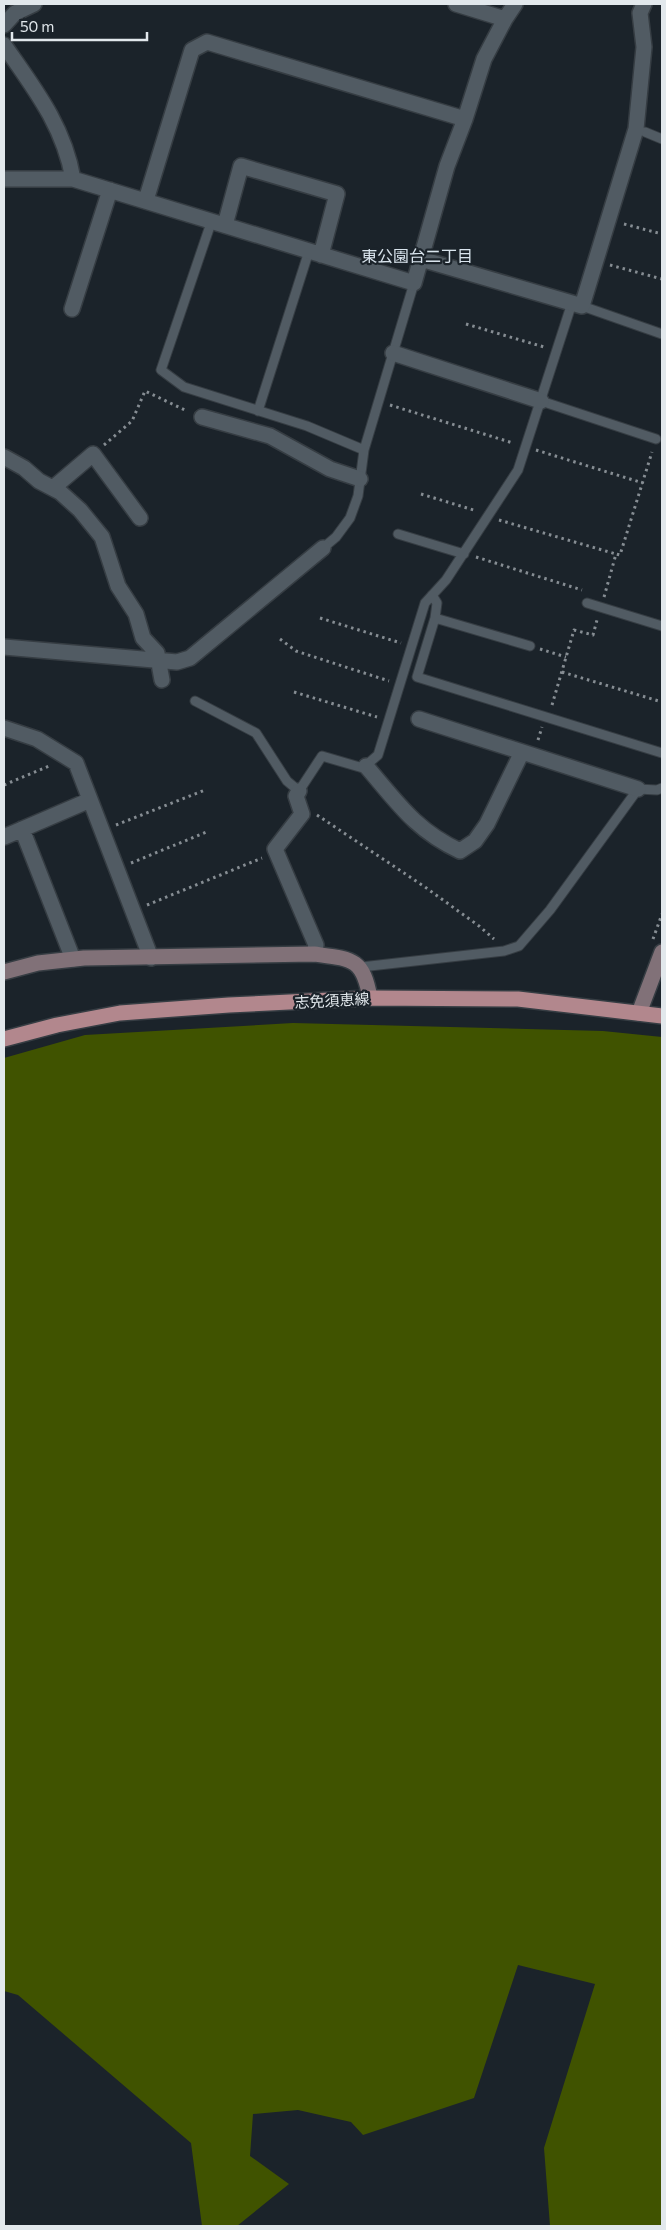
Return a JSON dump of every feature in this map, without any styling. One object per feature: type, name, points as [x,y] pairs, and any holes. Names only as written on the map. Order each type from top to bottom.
[{"type":"main road","name":"志免須恵線","points":[[4,1039],[57,1025],[120,1013],[370,998],[518,999],[662,1016]]},
{"type":"street","points":[[4,25],[15,13],[34,4]]},
{"type":"street","points":[[456,4],[505,19]]},
{"type":"street","points":[[4,179],[73,179],[414,283],[447,166],[465,119],[484,59],[515,4]]},
{"type":"street","points":[[420,259],[577,305],[596,261],[608,220],[640,131],[644,47],[640,13],[644,4]]},
{"type":"street","points":[[146,200],[192,50],[207,42],[465,119]]},
{"type":"street","points":[[4,44],[48,108],[69,155],[73,179]]},
{"type":"street","points":[[219,223],[241,166],[337,194],[315,253]]},
{"type":"street","points":[[72,309],[110,190]]},
{"type":"street","points":[[393,353],[541,401]]},
{"type":"street","points":[[202,417],[270,436],[330,468],[360,479]]},
{"type":"street","points":[[54,488],[93,454],[140,518]]},
{"type":"street","points":[[4,457],[24,468],[38,481],[60,492],[80,510],[102,537],[110,554],[118,586],[136,614],[143,638],[156,653],[162,680]]},
{"type":"street","points":[[4,647],[159,661],[177,662],[190,658],[323,548]]},
{"type":"street","points":[[419,719],[638,789]]},
{"type":"street","points":[[4,728],[37,739],[76,763],[151,958]]},
{"type":"street","points":[[366,766],[409,818],[440,842],[460,851],[475,840],[487,824],[528,754]]},
{"type":"street","points":[[299,798],[302,814],[275,849],[316,945],[314,954]]},
{"type":"street","points":[[4,837],[90,800]]},
{"type":"street","points":[[22,829],[73,959]]},
{"type":"street","points":[[639,1013],[662,952]]},
{"type":"street","points":[[4,972],[38,963],[73,959],[314,954],[340,958],[360,967],[367,979],[370,998]]},
{"type":"lane","points":[[640,131],[662,139]]},
{"type":"lane","points":[[219,223],[160,370],[184,387],[307,426],[364,450]]},
{"type":"lane","points":[[258,411],[315,253]]},
{"type":"lane","points":[[323,548],[336,537],[350,518],[358,496],[364,450],[414,283]]},
{"type":"lane","points":[[195,701],[256,733],[299,798],[322,756],[363,768],[366,766],[378,755],[425,603],[446,580],[518,470],[557,351],[577,305],[662,334]]},
{"type":"lane","points":[[541,401],[656,438]]},
{"type":"lane","points":[[398,534],[464,554]]},
{"type":"lane","points":[[432,595],[437,604],[436,618],[417,677],[662,753]]},
{"type":"lane","points":[[587,602],[662,626]]},
{"type":"lane","points":[[436,618],[530,646]]},
{"type":"lane","points":[[360,967],[498,951],[519,946],[550,910],[638,789],[657,790],[662,788]]},
{"type":"path","points":[[608,220],[662,234]]},
{"type":"path","points":[[596,261],[662,279]]},
{"type":"path","points":[[466,324],[557,351]]},
{"type":"path","points":[[93,454],[132,420],[145,391],[167,403],[202,417]]},
{"type":"path","points":[[379,402],[643,483]]},
{"type":"path","points":[[420,494],[489,515],[500,521],[620,555],[656,438]]},
{"type":"path","points":[[464,554],[586,591]]},
{"type":"path","points":[[528,754],[546,717],[574,630],[593,635],[616,554]]},
{"type":"path","points":[[595,594],[604,597]]},
{"type":"path","points":[[320,618],[411,646]]},
{"type":"path","points":[[280,639],[296,651],[399,684]]},
{"type":"path","points":[[530,646],[566,657]]},
{"type":"path","points":[[562,672],[662,702]]},
{"type":"path","points":[[294,692],[388,720]]},
{"type":"path","points":[[4,785],[68,758]]},
{"type":"path","points":[[102,831],[205,790]]},
{"type":"path","points":[[299,798],[479,926],[494,940],[498,951]]},
{"type":"path","points":[[116,869],[209,831]]},
{"type":"path","points":[[133,911],[277,852]]},
{"type":"green space","points":[[293,1023],[603,1031],[662,1037],[662,2226],[550,2226],[544,2148],[595,1984],[518,1965],[474,2098],[363,2135],[351,2122],[298,2110],[253,2114],[250,2156],[289,2184],[237,2226],[202,2226],[191,2143],[18,1995],[4,1991],[4,1058],[85,1035]]},
{"type":"district","name":"東公園台二丁目","points":[[417,255]]}]
